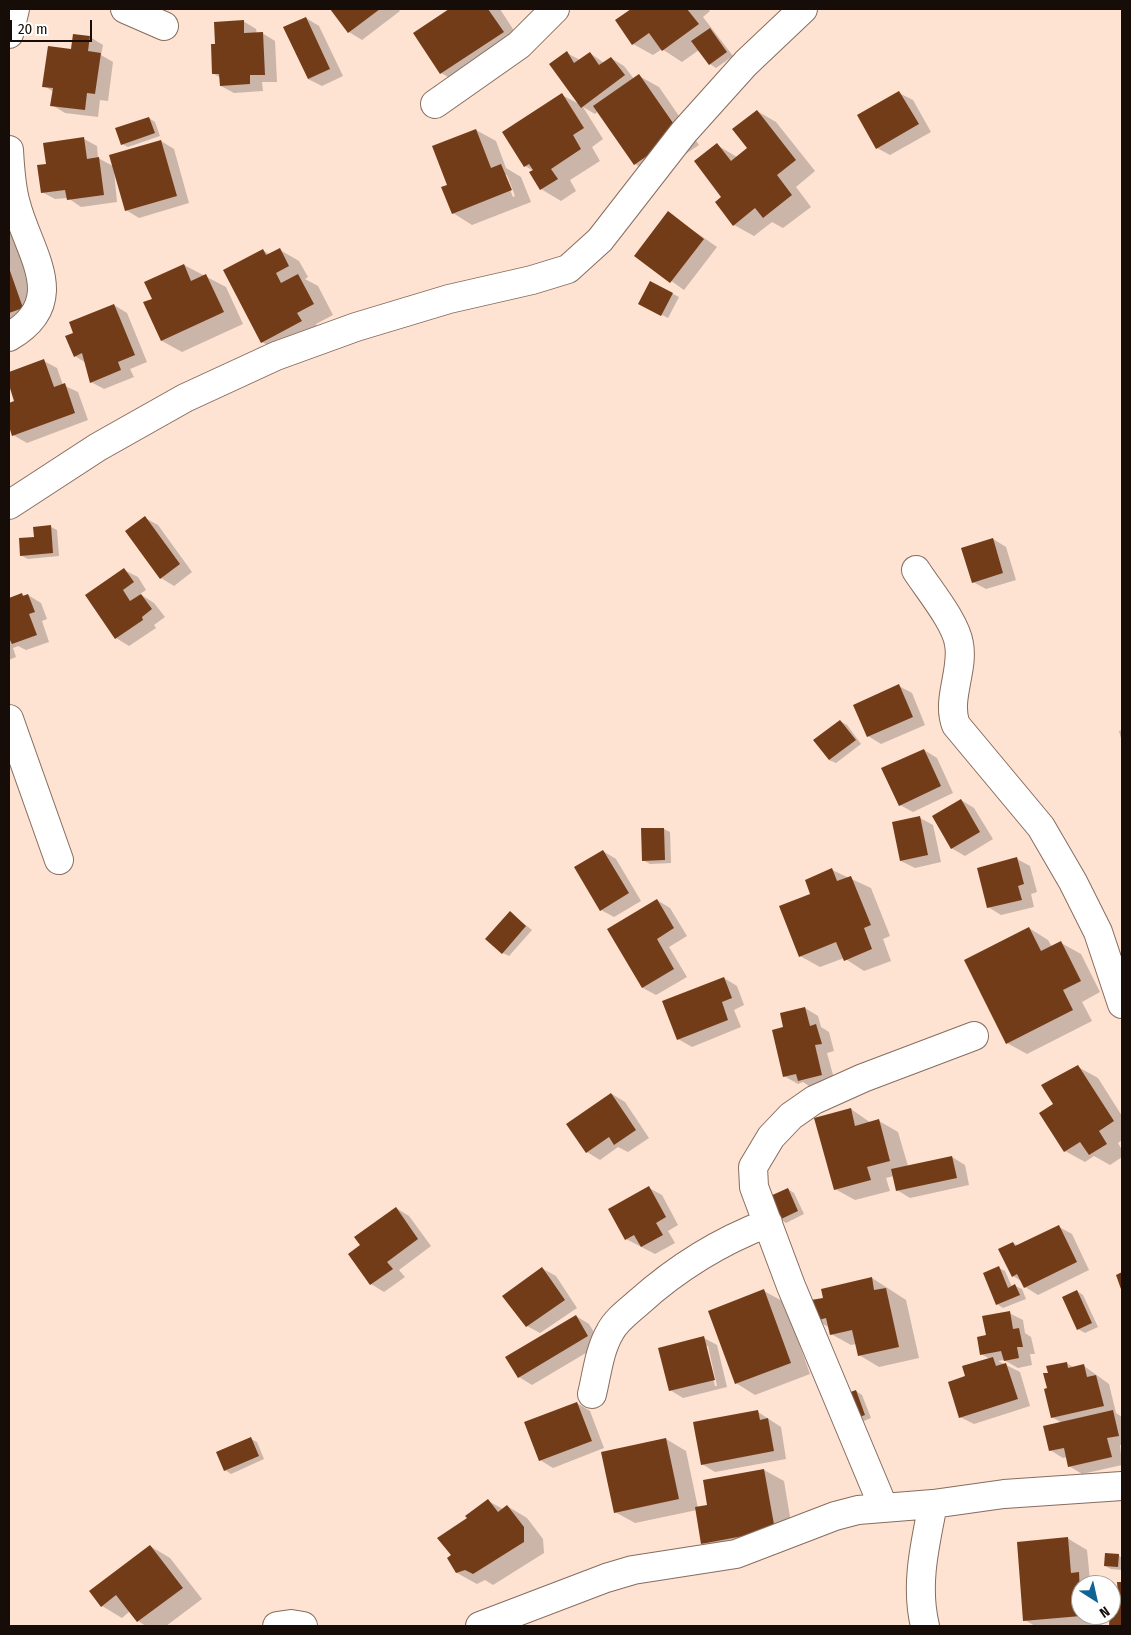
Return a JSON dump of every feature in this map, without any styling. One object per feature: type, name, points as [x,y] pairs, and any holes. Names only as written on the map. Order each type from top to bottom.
[{"type":"street","points":[[9,34],[15,9]]},
{"type":"street","points":[[126,9],[164,26]]},
{"type":"street","points":[[435,104],[519,45],[555,9]]},
{"type":"street","points":[[9,505],[98,447],[185,398],[276,356],[356,327],[439,302],[532,280],[568,269],[600,240],[684,132],[740,70],[802,9]]},
{"type":"street","points":[[9,150],[15,203],[41,271],[42,286],[35,317],[9,337]]},
{"type":"street","points":[[916,570],[951,624],[959,643],[953,710],[956,725],[1041,827],[1073,882],[1098,932],[1119,989]]},
{"type":"street","points":[[9,719],[59,860]]},
{"type":"street","points":[[883,1506],[754,1187],[753,1167],[771,1137],[791,1116],[822,1096],[974,1036]]},
{"type":"street","points":[[592,1394],[603,1346],[610,1330],[622,1317],[666,1277],[702,1253],[730,1237],[768,1223]]},
{"type":"street","points":[[480,1626],[624,1572],[736,1554],[835,1516],[883,1506],[933,1504],[1004,1494],[1122,1486]]},
{"type":"street","points":[[925,1626],[921,1608],[920,1582],[933,1504]]},
{"type":"street","points":[[277,1626],[292,1624],[302,1626]]},
{"type":"building","points":[[330,9],[380,9],[348,33]]},
{"type":"building","points":[[449,9],[488,9],[504,32],[440,74],[413,33]]},
{"type":"building","points":[[631,9],[687,9],[699,24],[662,51],[649,33],[632,45],[615,20]]},
{"type":"building","points":[[306,17],[330,69],[308,79],[283,27]]},
{"type":"building","points":[[244,20],[244,33],[263,32],[265,75],[250,75],[250,84],[220,86],[219,74],[212,74],[211,44],[215,44],[214,22]]},
{"type":"building","points":[[710,28],[727,52],[709,65],[691,41]]},
{"type":"building","points":[[73,34],[90,36],[88,51],[101,53],[95,94],[87,93],[85,110],[50,106],[53,88],[42,87],[48,46],[71,49]]},
{"type":"building","points":[[567,51],[574,63],[590,52],[599,65],[611,57],[625,75],[581,108],[549,64]]},
{"type":"building","points":[[639,74],[680,133],[634,165],[593,106]]},
{"type":"building","points":[[899,91],[919,124],[876,149],[857,115]]},
{"type":"building","points":[[562,93],[584,128],[573,135],[581,149],[551,169],[558,179],[540,190],[529,172],[533,170],[529,164],[524,167],[502,132]]},
{"type":"building","points":[[757,110],[796,160],[777,175],[792,195],[763,218],[755,208],[733,226],[715,202],[721,197],[694,161],[717,143],[731,161],[747,148],[732,129]]},
{"type":"building","points":[[149,117],[155,133],[121,145],[115,128]]},
{"type":"building","points":[[476,129],[491,168],[501,164],[512,190],[452,214],[441,187],[447,185],[432,146]]},
{"type":"building","points":[[84,137],[87,159],[99,157],[104,195],[67,200],[65,190],[41,193],[37,165],[46,164],[43,143]]},
{"type":"building","points":[[161,140],[177,196],[125,211],[109,155]]},
{"type":"building","points":[[668,211],[704,239],[670,283],[634,256]]},
{"type":"building","points":[[280,248],[289,266],[276,273],[281,283],[298,274],[314,304],[297,313],[302,321],[261,343],[223,270],[263,249],[266,255]]},
{"type":"building","points":[[184,264],[191,281],[206,274],[224,312],[161,341],[143,302],[152,299],[144,282]]},
{"type":"building","points":[[9,268],[23,308],[9,313]]},
{"type":"building","points":[[650,281],[673,293],[661,316],[638,304]]},
{"type":"building","points":[[114,304],[135,355],[118,362],[121,370],[90,383],[82,353],[74,357],[65,336],[73,333],[69,322]]},
{"type":"building","points":[[44,359],[54,387],[65,383],[75,413],[12,436],[9,426],[9,403],[14,401],[9,385],[9,372]]},
{"type":"building","points":[[145,516],[180,564],[160,579],[125,531]]},
{"type":"building","points":[[51,525],[53,553],[20,556],[19,538],[34,537],[33,527]]},
{"type":"building","points":[[993,538],[1003,573],[972,583],[961,548]]},
{"type":"building","points":[[124,568],[134,582],[123,590],[130,601],[141,594],[152,609],[142,617],[143,620],[115,639],[85,595]]},
{"type":"building","points":[[22,593],[23,596],[28,594],[35,612],[29,614],[37,635],[12,644],[9,638],[9,598]]},
{"type":"building","points":[[899,684],[913,717],[867,737],[853,705]]},
{"type":"building","points":[[840,720],[856,740],[829,760],[813,740]]},
{"type":"building","points":[[924,749],[941,786],[899,806],[881,768]]},
{"type":"building","points":[[961,799],[980,832],[951,849],[932,816]]},
{"type":"building","points":[[920,816],[928,855],[900,861],[892,822]]},
{"type":"building","points":[[641,828],[664,828],[665,860],[642,861]]},
{"type":"building","points":[[603,850],[629,893],[600,911],[574,867]]},
{"type":"building","points":[[1017,857],[1024,884],[1018,886],[1022,900],[987,908],[977,868]]},
{"type":"building","points":[[832,868],[837,881],[851,876],[871,925],[864,928],[872,949],[844,961],[836,942],[799,957],[779,906],[810,894],[805,880]]},
{"type":"building","points":[[657,899],[674,928],[657,939],[674,969],[642,988],[607,929]]},
{"type":"building","points":[[510,911],[526,926],[502,954],[485,939]]},
{"type":"building","points":[[1029,927],[1041,951],[1061,941],[1081,981],[1063,990],[1073,1010],[1006,1044],[964,960]]},
{"type":"building","points":[[724,977],[732,998],[722,1002],[728,1020],[677,1040],[662,1001]]},
{"type":"building","points":[[805,1007],[810,1026],[816,1024],[822,1044],[815,1045],[822,1075],[798,1081],[796,1074],[783,1077],[772,1030],[783,1027],[780,1013]]},
{"type":"building","points":[[1078,1065],[1114,1121],[1099,1131],[1107,1144],[1089,1155],[1080,1142],[1064,1152],[1039,1113],[1053,1104],[1041,1085]]},
{"type":"building","points":[[611,1093],[636,1130],[614,1145],[609,1137],[586,1153],[566,1124]]},
{"type":"building","points":[[851,1108],[855,1126],[879,1119],[890,1161],[867,1167],[871,1180],[834,1190],[814,1118]]},
{"type":"building","points":[[952,1156],[957,1178],[896,1191],[891,1169]]},
{"type":"building","points":[[649,1186],[666,1217],[656,1223],[663,1235],[641,1247],[634,1235],[625,1240],[608,1209]]},
{"type":"building","points":[[788,1188],[798,1211],[779,1220],[768,1197]]},
{"type":"building","points":[[396,1207],[418,1239],[387,1262],[393,1269],[370,1285],[348,1254],[360,1245],[354,1237]]},
{"type":"building","points":[[1059,1225],[1077,1262],[1024,1288],[1017,1274],[1012,1277],[998,1249],[1013,1242],[1015,1246]]},
{"type":"building","points":[[999,1266],[1008,1288],[1015,1284],[1020,1295],[996,1305],[983,1273]]},
{"type":"building","points":[[542,1267],[565,1300],[526,1327],[502,1296]]},
{"type":"building","points":[[1122,1272],[1122,1292],[1116,1275]]},
{"type":"building","points":[[872,1277],[874,1290],[886,1288],[899,1347],[858,1356],[852,1330],[830,1335],[826,1318],[815,1321],[811,1300],[823,1298],[821,1289]]},
{"type":"building","points":[[764,1289],[791,1363],[735,1384],[708,1311]]},
{"type":"building","points":[[1077,1290],[1092,1323],[1077,1330],[1062,1297]]},
{"type":"building","points":[[1010,1311],[1013,1329],[1019,1328],[1023,1347],[1017,1347],[1019,1358],[1004,1361],[1001,1351],[980,1355],[977,1337],[986,1335],[982,1316]]},
{"type":"building","points":[[576,1315],[588,1336],[518,1378],[505,1357]]},
{"type":"building","points":[[704,1336],[715,1380],[669,1391],[658,1348]]},
{"type":"building","points":[[993,1357],[996,1366],[1006,1363],[1018,1399],[959,1418],[948,1382],[965,1376],[962,1366]]},
{"type":"building","points":[[1067,1362],[1068,1368],[1084,1364],[1087,1377],[1096,1375],[1104,1406],[1051,1418],[1044,1389],[1047,1388],[1043,1373],[1048,1373],[1046,1366]]},
{"type":"building","points":[[856,1390],[865,1415],[851,1420],[842,1395]]},
{"type":"building","points":[[577,1402],[592,1441],[539,1461],[524,1422]]},
{"type":"building","points":[[758,1410],[760,1420],[768,1418],[774,1451],[701,1465],[693,1422]]},
{"type":"building","points":[[1113,1410],[1119,1436],[1107,1438],[1112,1457],[1068,1467],[1064,1448],[1049,1451],[1043,1426]]},
{"type":"building","points":[[251,1437],[259,1456],[224,1471],[216,1452]]},
{"type":"building","points":[[666,1438],[679,1499],[614,1513],[601,1452]]},
{"type":"building","points":[[764,1469],[775,1530],[701,1544],[695,1507],[707,1505],[703,1480]]},
{"type":"building","points":[[488,1499],[498,1512],[507,1505],[524,1527],[524,1542],[473,1574],[465,1570],[456,1573],[447,1558],[451,1555],[437,1538],[467,1518],[465,1516]]},
{"type":"building","points":[[1068,1537],[1071,1573],[1079,1572],[1079,1575],[1071,1575],[1071,1617],[1023,1621],[1017,1542]]},
{"type":"building","points":[[150,1545],[183,1588],[137,1622],[116,1595],[101,1607],[89,1591]]},
{"type":"building","points":[[1105,1553],[1119,1554],[1118,1567],[1104,1566]]},
{"type":"building","points":[[1122,1582],[1122,1626],[1109,1626],[1121,1625]]}]
